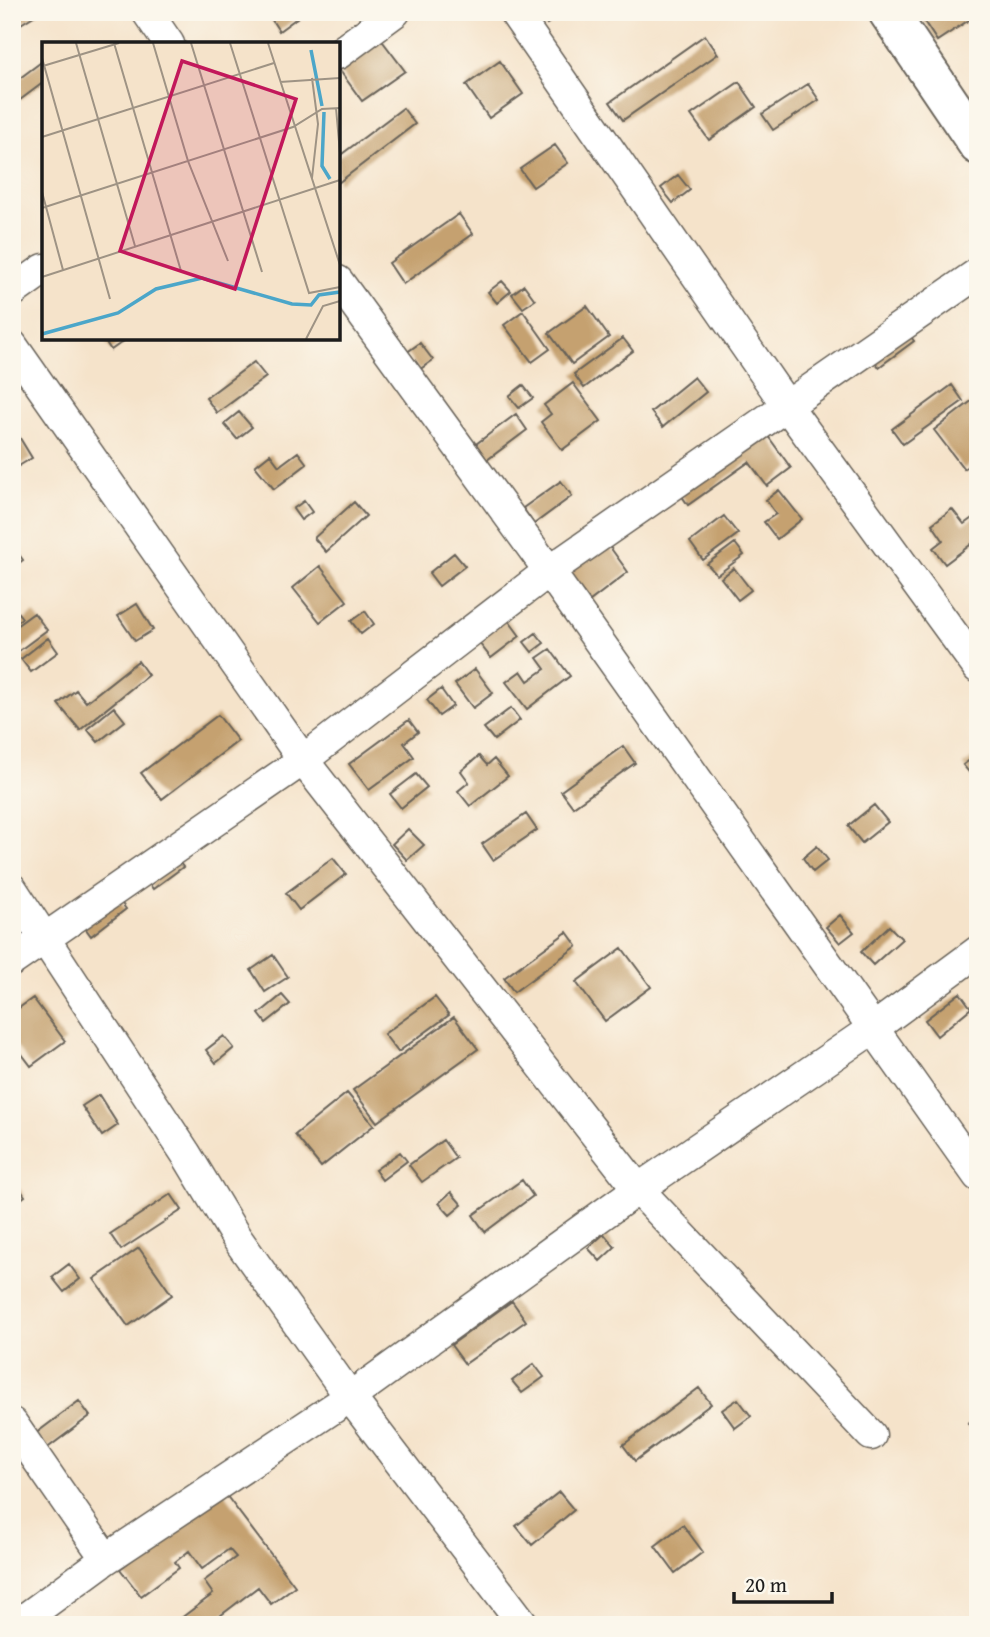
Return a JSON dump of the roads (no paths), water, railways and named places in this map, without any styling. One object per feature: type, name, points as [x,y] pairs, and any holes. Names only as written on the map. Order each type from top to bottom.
[{"type":"street","points":[[147,12],[168,42]]},
{"type":"street","points":[[340,52],[394,12]]},
{"type":"street","points":[[514,12],[787,406],[978,668]]},
{"type":"street","points":[[887,12],[978,145]]},
{"type":"street","points":[[12,292],[42,270]]},
{"type":"street","points":[[12,961],[303,760],[549,571],[978,273]]},
{"type":"street","points":[[340,284],[549,571],[875,1027],[978,1176]]},
{"type":"street","points":[[12,345],[303,760],[638,1189],[871,1435]]},
{"type":"street","points":[[12,889],[186,1154],[236,1237],[350,1397],[524,1625]]},
{"type":"street","points":[[16,1625],[106,1559],[350,1397],[638,1189],[875,1027],[978,951]]},
{"type":"street","points":[[12,1423],[106,1559]]}]
